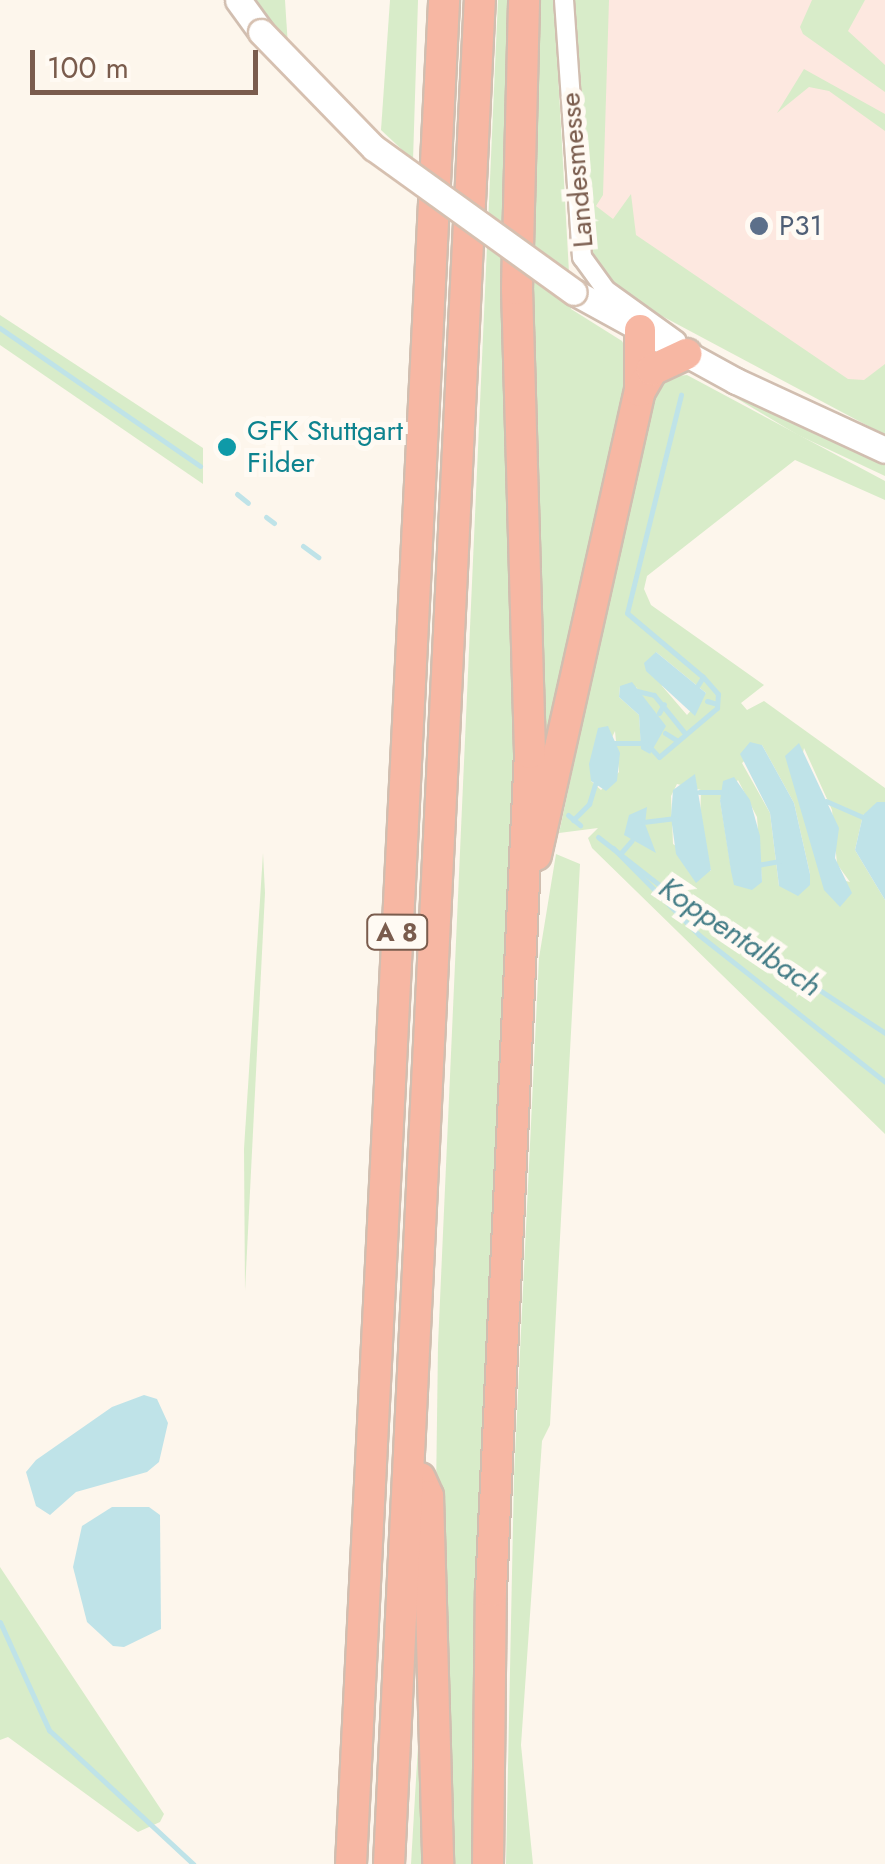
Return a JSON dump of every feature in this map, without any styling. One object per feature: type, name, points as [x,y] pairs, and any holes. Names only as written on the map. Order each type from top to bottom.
[{"type":"highway","name":"A 8","points":[[351,1864],[444,0]]},
{"type":"highway","name":"A 8","points":[[389,1864],[480,0]]},
{"type":"highway","points":[[490,1858],[492,1572],[531,660],[517,229],[524,0]]},
{"type":"highway","points":[[524,892],[550,815],[640,391],[640,330]]},
{"type":"highway","points":[[640,391],[652,370],[686,354]]},
{"type":"highway","name":"A 8","points":[[410,1452],[428,1496],[438,1864]]},
{"type":"main road","points":[[238,0],[261,32],[374,148],[574,292],[686,354],[885,450]]},
{"type":"street","name":"Landesmesse","points":[[564,0],[582,257],[606,290],[670,331],[686,354]]},
{"type":"shaded area","points":[[603,0],[885,0],[885,415],[618,281],[596,206]]},
{"type":"green space","points":[[252,0],[285,0],[288,47]]},
{"type":"green space","points":[[390,0],[418,0],[413,160],[381,130]]},
{"type":"green space","points":[[498,0],[514,0],[520,768],[477,1864],[448,1864],[435,1568],[438,1345]]},
{"type":"green space","points":[[535,0],[554,0],[571,309],[622,341],[633,362],[543,800],[526,314]]},
{"type":"green space","points":[[571,0],[609,0],[603,195],[596,206],[613,219],[631,194],[636,235],[848,379],[864,380],[885,364],[885,435],[615,291],[585,250]]},
{"type":"green space","points":[[812,0],[865,0],[848,31],[885,65],[885,92],[803,34],[800,27]]},
{"type":"green space","points":[[804,69],[885,114],[885,131],[829,91],[809,87],[777,113]]},
{"type":"green space","points":[[0,315],[203,448],[203,484],[0,345]]},
{"type":"green space","points":[[687,375],[885,481],[885,500],[795,460],[647,576],[644,589],[651,605],[764,685],[741,703],[747,710],[764,701],[885,788],[885,802],[863,815],[855,850],[885,900],[885,1134],[592,848],[588,838],[598,828],[559,833],[655,386],[668,377]],"holes":[[[656,652],[706,693],[687,715],[662,686]],[[620,686],[636,687],[647,704],[650,754],[641,743],[639,715],[619,697]],[[615,731],[619,772],[601,790],[591,781]],[[762,745],[794,803],[810,874],[779,886],[770,813],[742,763]],[[804,748],[832,810],[837,864],[850,882],[821,875],[796,783]],[[738,780],[757,817],[762,882],[731,868],[720,800]],[[677,784],[701,790],[700,823],[711,871],[673,844],[671,796]]]},
{"type":"green space","points":[[701,377],[885,465],[885,476],[798,435]]},
{"type":"green space","points":[[263,853],[265,893],[245,1291],[244,1149]]},
{"type":"green space","points":[[556,854],[580,864],[550,1425],[542,1441],[521,1745],[533,1864],[506,1864],[514,1476],[539,958]]},
{"type":"green space","points":[[0,1567],[164,1814],[160,1822],[138,1832],[8,1737],[0,1740]]},
{"type":"green space","points":[[420,1712],[429,1864],[411,1864]]},
{"type":"water","points":[[656,652],[706,693],[695,716],[646,671],[644,663]]},
{"type":"water","points":[[632,682],[666,726],[650,754],[641,749],[639,715],[619,697],[620,686]]},
{"type":"water","points":[[608,726],[620,753],[617,781],[606,791],[591,781],[589,764],[598,728]]},
{"type":"water","points":[[750,742],[762,745],[794,803],[810,874],[810,885],[798,896],[779,886],[770,813],[740,754]]},
{"type":"water","points":[[799,743],[839,828],[835,858],[852,893],[840,907],[824,890],[785,756]]},
{"type":"water","points":[[695,774],[711,870],[696,883],[676,854],[671,817],[673,790]]},
{"type":"water","points":[[734,777],[750,800],[760,836],[762,882],[752,890],[734,885],[731,871],[720,801],[723,781]]},
{"type":"water","points":[[877,802],[885,802],[885,900],[855,850],[863,815]]},
{"type":"water","points":[[647,807],[645,824],[656,853],[624,835],[629,815]]},
{"type":"water","points":[[144,1395],[157,1399],[168,1423],[159,1462],[147,1472],[76,1492],[50,1515],[36,1506],[26,1472],[36,1460],[112,1407]]},
{"type":"water","points":[[112,1507],[149,1507],[160,1515],[161,1629],[124,1647],[113,1646],[87,1622],[73,1567],[82,1526]]},
{"type":"waterway","name":"Koppentalbach","points":[[0,328],[200,466]]},
{"type":"waterway","points":[[612,743],[646,743],[659,757],[717,708],[718,694],[703,677],[627,613],[681,395]]},
{"type":"waterway","name":"Koppentalbach","points":[[237,494],[248,503]]},
{"type":"waterway","name":"Koppentalbach","points":[[266,517],[274,523]]},
{"type":"waterway","name":"Koppentalbach","points":[[303,546],[318,557]]},
{"type":"waterway","points":[[698,685],[703,677]]},
{"type":"waterway","points":[[637,691],[654,695],[684,732]]},
{"type":"waterway","points":[[707,701],[717,704]]},
{"type":"waterway","points":[[659,713],[664,704]]},
{"type":"waterway","points":[[665,733],[676,740]]},
{"type":"waterway","points":[[573,820],[589,804],[595,784]]},
{"type":"waterway","points":[[699,792],[726,792]]},
{"type":"waterway","points":[[826,801],[865,818]]},
{"type":"waterway","name":"Koppentalbach","points":[[568,815],[580,825]]},
{"type":"waterway","points":[[643,822],[676,818]]},
{"type":"waterway","name":"Koppentalbach","points":[[598,837],[662,887],[885,1033]]},
{"type":"waterway","points":[[620,854],[632,840]]},
{"type":"waterway","points":[[613,848],[699,935],[885,1082]]},
{"type":"waterway","points":[[757,865],[780,861]]},
{"type":"waterway","points":[[0,1622],[49,1730],[193,1864]]},
{"type":"place","name":"P31","points":[[759,226]]},
{"type":"place","name":"GFK Stuttgart Filder","points":[[227,447]]}]
